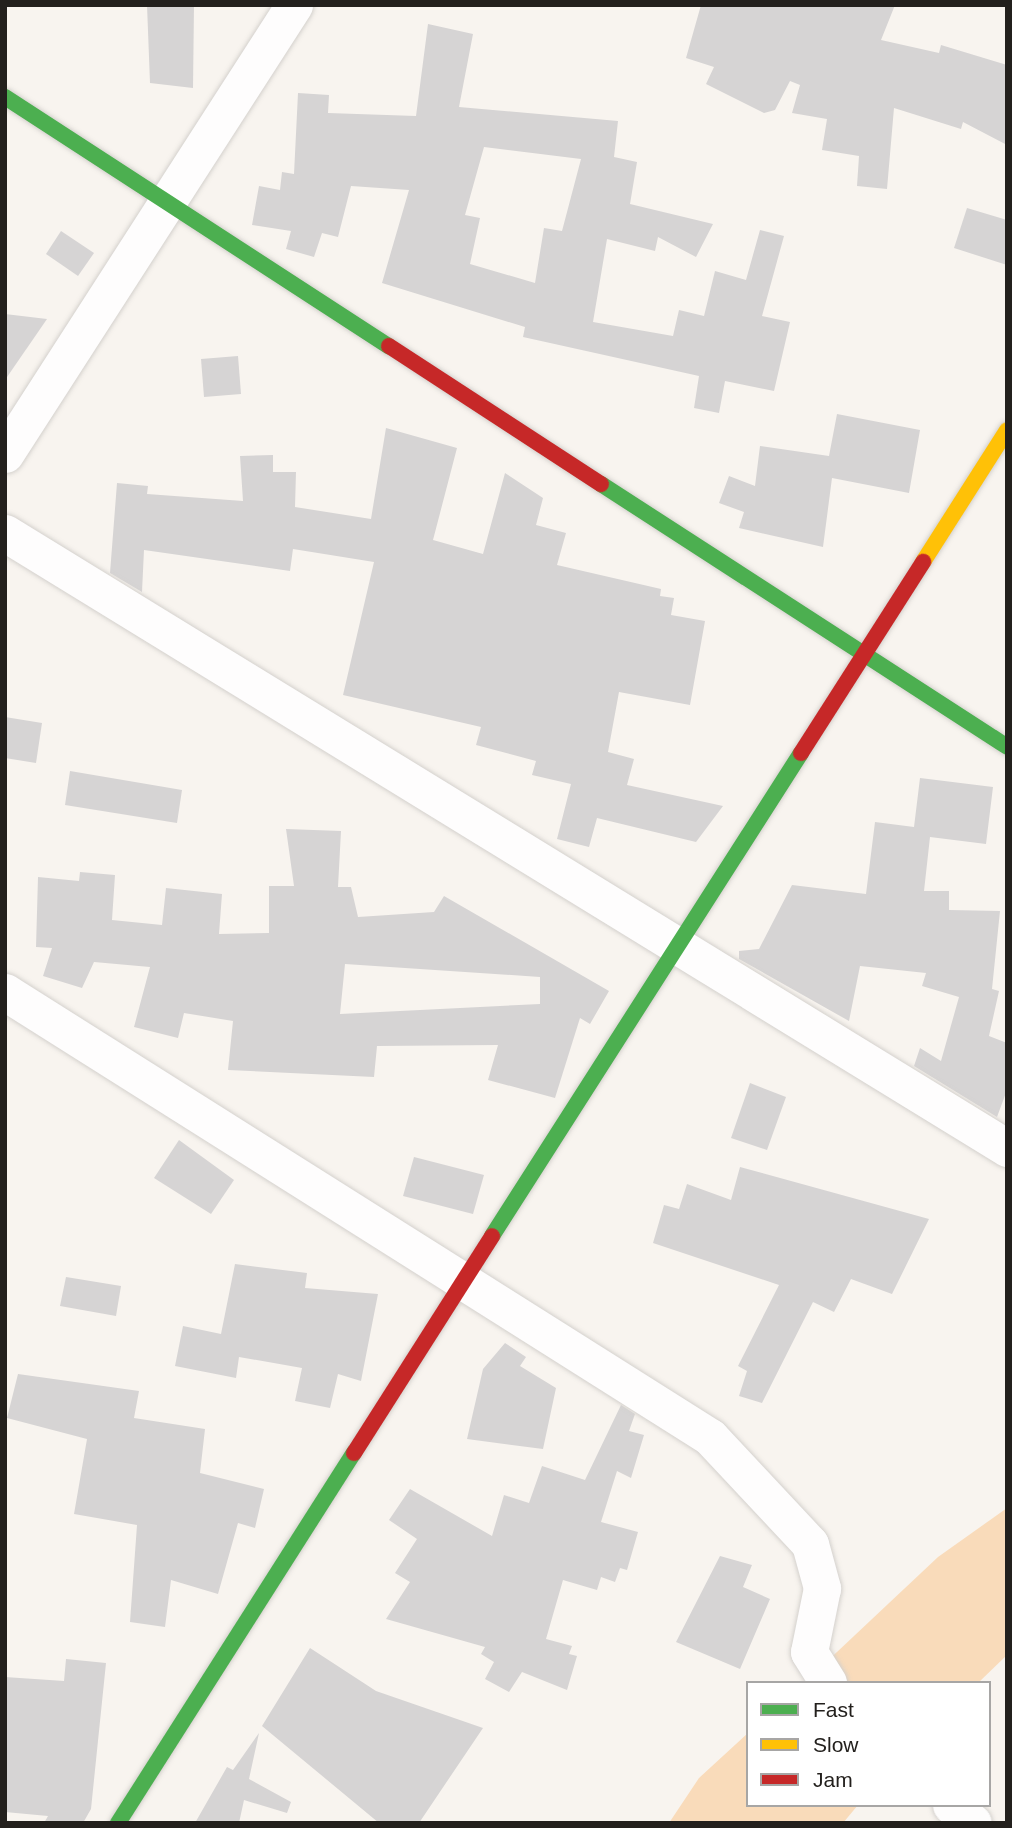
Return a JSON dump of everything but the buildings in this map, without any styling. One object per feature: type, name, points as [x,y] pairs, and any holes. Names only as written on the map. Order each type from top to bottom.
[{"type":"street","points":[[5,454],[167,197],[294,5]]},
{"type":"street","points":[[5,97],[167,197],[1007,747]]},
{"type":"street","points":[[118,1823],[867,656],[1007,430]]},
{"type":"street","points":[[5,533],[1007,1148]]},
{"type":"street","points":[[5,992],[463,1284],[710,1437],[796,1523],[819,1568],[822,1588],[809,1652],[827,1681]]},
{"type":"street","points":[[953,1807],[973,1823]]},
{"type":"shaded area","points":[[1007,1508],[1007,1655],[980,1681],[806,1681],[938,1557]]},
{"type":"shaded area","points":[[746,1735],[746,1807],[856,1807],[843,1823],[669,1823],[699,1778]]},
{"type":"traffic: fast","points":[[5,97],[389,346]]},
{"type":"traffic: fast","points":[[601,484],[1007,747]]},
{"type":"traffic: fast","points":[[492,1236],[801,753]]},
{"type":"traffic: fast","points":[[118,1823],[354,1453]]},
{"type":"traffic: slow","points":[[923,562],[1007,430]]},
{"type":"traffic: jam","points":[[389,346],[601,484]]},
{"type":"traffic: jam","points":[[801,753],[923,562]]},
{"type":"traffic: jam","points":[[354,1453],[492,1236]]}]
